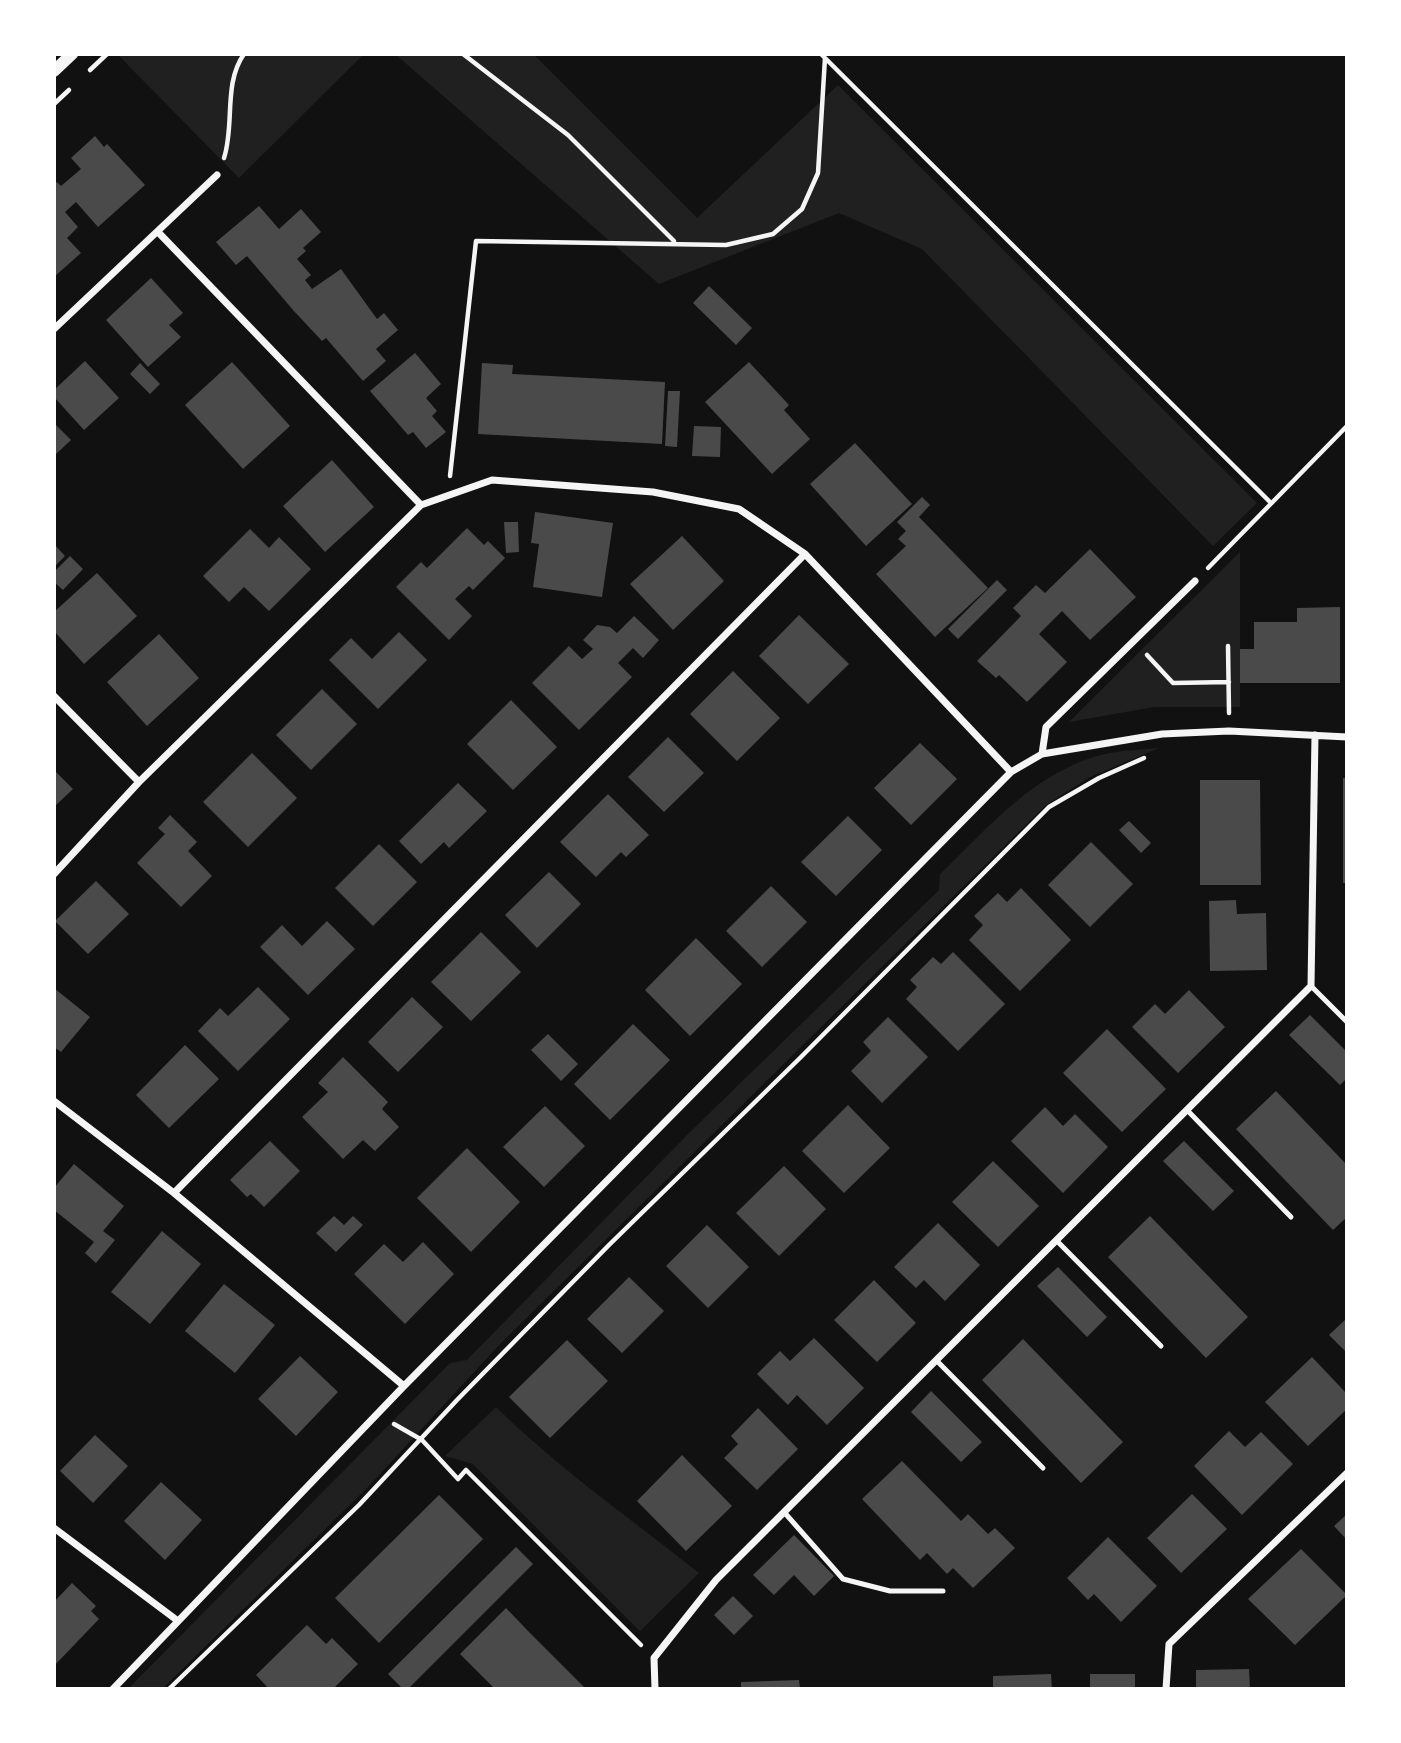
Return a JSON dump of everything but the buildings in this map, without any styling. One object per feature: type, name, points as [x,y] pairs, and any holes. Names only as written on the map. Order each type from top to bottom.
[{"type":"street","points":[[54,71],[72,54]]},
{"type":"street","points":[[54,329],[217,175]]},
{"type":"street","points":[[158,232],[421,505]]},
{"type":"street","points":[[54,874],[139,782],[421,505],[492,480],[653,492],[739,509],[805,554],[1011,772]]},
{"type":"street","points":[[174,1193],[805,554]]},
{"type":"street","points":[[1042,754],[1046,727],[1195,581]]},
{"type":"street","points":[[54,696],[139,782]]},
{"type":"street","points":[[113,1689],[404,1386],[1011,772],[1042,754],[1162,734],[1229,731],[1347,737]]},
{"type":"street","points":[[655,1689],[654,1658],[716,1580],[1311,986],[1315,735]]},
{"type":"street","points":[[54,1101],[174,1193],[404,1386]]},
{"type":"street","points":[[1166,1689],[1169,1644],[1347,1472]]},
{"type":"street","points":[[54,1528],[178,1621]]},
{"type":"lane","points":[[1311,986],[1347,1022]]},
{"type":"lane","points":[[1187,1110],[1292,1216]]},
{"type":"lane","points":[[1056,1240],[1161,1346]]},
{"type":"lane","points":[[936,1360],[1043,1468]]},
{"type":"lane","points":[[784,1512],[843,1579],[890,1591],[943,1591]]},
{"type":"path","points":[[217,175],[228,144],[231,90],[236,66],[244,54]]},
{"type":"path","points":[[463,54],[568,135],[675,242]]},
{"type":"path","points":[[448,494],[476,241],[675,242],[726,245],[773,234],[802,209],[818,173],[823,56]]},
{"type":"path","points":[[823,56],[1270,503]]},
{"type":"path","points":[[1195,581],[1347,426]]},
{"type":"path","points":[[1133,641],[1173,682],[1229,682]]},
{"type":"path","points":[[1228,646],[1229,731]]},
{"type":"path","points":[[169,1689],[359,1505],[609,1245],[801,1057],[1049,807],[1099,778],[1162,750],[1162,734]]},
{"type":"path","points":[[377,1415],[422,1440],[458,1479],[467,1470],[630,1633]]},
{"type":"shaded area","points":[[117,54],[364,54],[239,178]]},
{"type":"shaded area","points":[[395,54],[533,54],[697,218],[838,85],[1257,503],[1213,546],[922,249],[839,213],[659,284]]},
{"type":"shaded area","points":[[1240,552],[1240,707],[1154,707],[1069,722]]},
{"type":"shaded area","points":[[1159,748],[1090,777],[1046,805],[499,1345],[368,1487],[162,1689],[128,1689],[450,1363],[467,1360],[689,1133],[939,890],[940,874],[996,819],[1035,787],[1080,762],[1105,754]]},
{"type":"shaded area","points":[[496,1407],[570,1472],[699,1573],[640,1631],[473,1464],[445,1456]]}]
